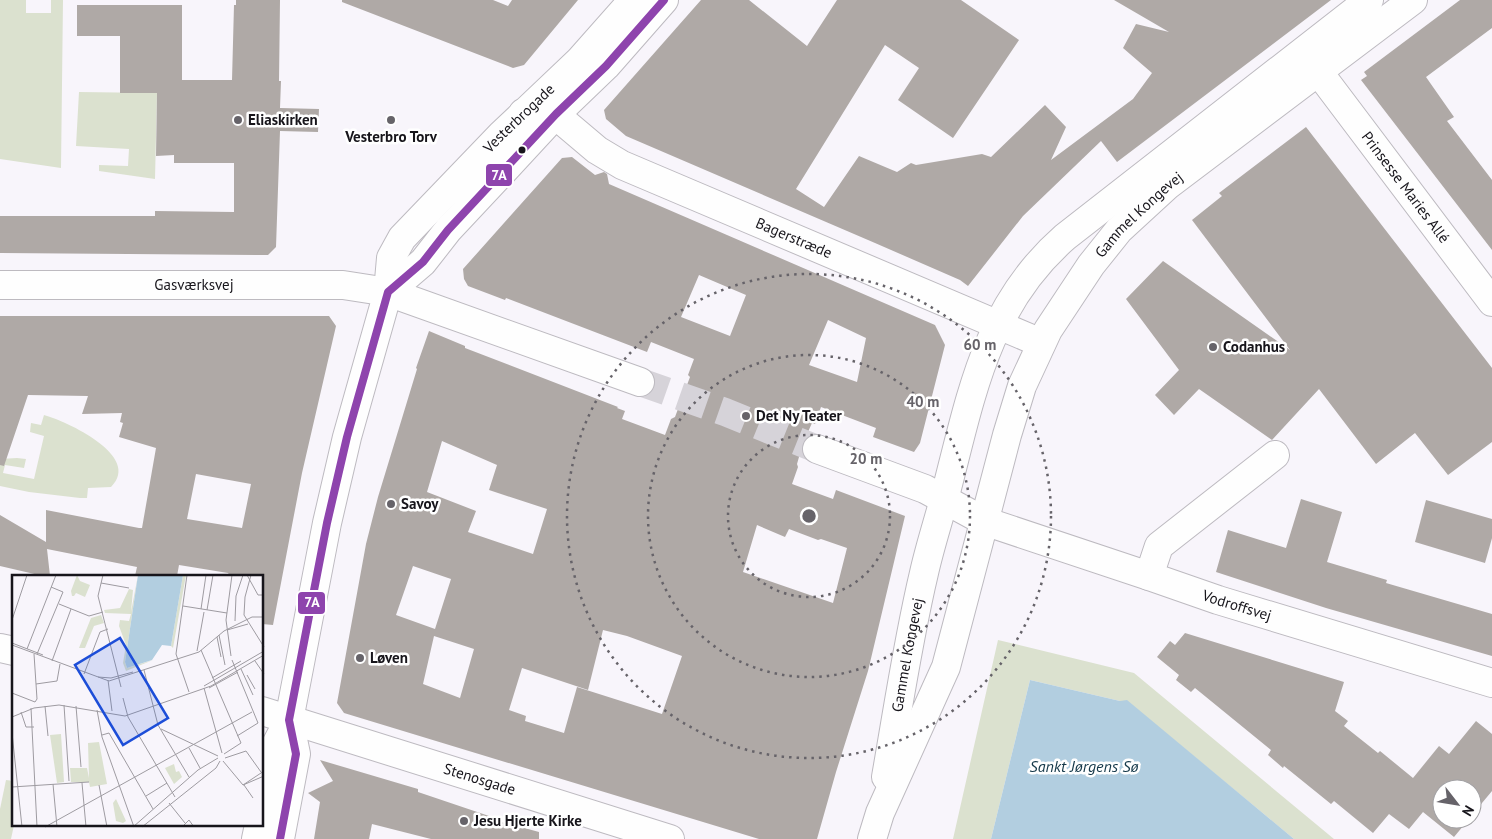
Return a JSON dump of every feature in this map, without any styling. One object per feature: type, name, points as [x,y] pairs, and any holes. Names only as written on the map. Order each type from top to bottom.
[{"type":"street","name":"Vesterbrogade","points":[[264,796],[273,750],[289,720],[333,494],[351,419],[388,292],[391,258],[402,238],[524,113],[579,60],[633,0]]},
{"type":"street","name":"Vesterbrogade","points":[[388,292],[423,262],[455,223],[556,114],[600,73],[664,0]]},
{"type":"street","name":"Gammel Kongevej","points":[[872,839],[880,813],[946,666],[1017,400],[1055,317],[1091,265],[1134,215],[1311,62],[1369,0]]},
{"type":"street","name":"Gammel Kongevej","points":[[880,813],[908,644],[924,571],[975,380],[998,325],[1013,296],[1027,276],[1057,243],[1311,62],[1413,0]]},
{"type":"street","name":"Prinsesse Maries Allé","points":[[1311,62],[1492,302]]},
{"type":"street","points":[[524,113],[544,110],[556,114]]},
{"type":"street","name":"Bagerstræde","points":[[556,114],[597,150],[622,165],[1041,344]]},
{"type":"street","name":"Gasværksvej","points":[[0,284],[343,285],[388,292]]},
{"type":"street","points":[[388,292],[640,382]]},
{"type":"street","points":[[817,449],[925,488],[984,521]]},
{"type":"street","points":[[1149,576],[1159,546],[1274,455]]},
{"type":"street","name":"Vodroffsvej","points":[[984,521],[1243,608],[1492,683]]},
{"type":"street","name":"Stenosgade","points":[[264,711],[670,839]]},
{"type":"street","name":"Vesterbrogade","points":[[280,839],[296,754],[289,720]]},
{"type":"street","points":[[256,839],[259,826]]},
{"type":"green space","points":[[0,0],[26,0],[26,13],[51,13],[51,0],[63,0],[61,168],[0,159]]},
{"type":"green space","points":[[79,92],[157,93],[155,179],[99,171],[99,165],[128,166],[129,149],[76,146]]},
{"type":"green space","points":[[44,415],[83,432],[110,452],[117,464],[118,475],[111,487],[88,488],[87,498],[80,498],[29,492],[0,486],[0,459],[26,459],[24,468],[5,465],[3,473],[34,479],[44,436],[30,432],[31,423],[41,425]]},
{"type":"green space","points":[[998,640],[1134,673],[1334,839],[1294,839],[1127,701],[1030,680],[991,839],[953,839]]},
{"type":"green space","points":[[6,780],[12,781],[12,826],[14,826],[11,839],[0,839],[0,809]]},
{"type":"water","name":"Sankt Jørgens Sø","points":[[1030,680],[1120,701],[1127,700],[1294,839],[991,839]]},
{"type":"building","points":[[236,0],[280,0],[280,108],[319,109],[318,132],[280,131],[276,247],[268,255],[0,253],[0,216],[155,216],[155,211],[234,212],[234,163],[174,163],[174,155],[156,156],[157,93],[120,93],[120,36],[77,36],[77,5],[182,5],[182,80],[232,80],[234,5],[236,5]]},
{"type":"building","points":[[342,0],[493,0],[508,6],[512,0],[578,0],[524,65],[513,68],[342,2]]},
{"type":"building","points":[[701,0],[749,0],[807,46],[837,0],[961,0],[1019,40],[953,138],[898,100],[919,68],[885,45],[796,189],[824,207],[859,156],[897,172],[911,163],[916,165],[982,154],[991,157],[1045,105],[1066,127],[1051,160],[1133,99],[1152,73],[1123,48],[1136,24],[1169,32],[1114,0],[1331,0],[1117,162],[1101,141],[1023,216],[968,286],[960,280],[626,136],[606,119],[604,110]]},
{"type":"building","points":[[1460,0],[1492,0],[1492,28],[1426,77],[1454,117],[1447,121],[1492,180],[1492,250],[1361,80],[1367,76],[1364,72]]},
{"type":"building","points":[[1306,127],[1492,368],[1492,442],[1448,475],[1415,433],[1376,464],[1319,389],[1272,440],[1199,389],[1174,415],[1155,395],[1179,370],[1126,299],[1163,261],[1290,350],[1192,220],[1222,196],[1219,193]]},
{"type":"building","points":[[572,157],[595,175],[604,172],[607,174],[609,184],[935,325],[945,345],[920,443],[914,452],[873,437],[876,428],[821,407],[815,424],[812,423],[803,443],[797,464],[798,467],[792,484],[833,499],[836,490],[905,516],[868,671],[817,839],[759,839],[344,713],[337,703],[366,544],[416,368],[429,331],[465,346],[465,348],[618,407],[625,411],[622,419],[665,435],[671,419],[675,417],[690,377],[688,375],[694,359],[651,342],[647,352],[506,298],[505,300],[468,286],[464,279],[463,269],[562,158]],"holes":[[[699,275],[746,295],[730,336],[681,317]],[[828,320],[866,338],[857,382],[809,365]],[[442,441],[497,465],[489,490],[547,509],[533,554],[468,532],[476,511],[427,492]],[[757,525],[785,537],[789,529],[847,548],[833,603],[743,572]],[[413,566],[451,579],[435,629],[396,615]],[[603,630],[627,636],[682,656],[662,714],[577,687],[564,733],[525,721],[526,716],[509,710],[522,668],[588,690]],[[434,636],[474,649],[460,698],[423,684]]]},
{"type":"building","points":[[0,316],[329,316],[336,326],[302,473],[273,625],[264,624],[264,575],[229,575],[228,573],[179,565],[177,575],[135,575],[137,567],[47,549],[50,575],[39,575],[0,566],[0,515],[46,542],[46,510],[142,528],[156,448],[119,437],[123,423],[120,422],[122,413],[82,414],[88,396],[28,395],[4,466],[0,465]],"holes":[[[196,474],[251,484],[242,528],[187,519]]]},
{"type":"building","points":[[1301,499],[1342,512],[1327,562],[1387,580],[1386,583],[1492,614],[1492,656],[1326,608],[1216,572],[1228,530],[1286,548]]},
{"type":"building","points":[[1426,500],[1492,519],[1492,538],[1485,563],[1415,542]]},
{"type":"building","points":[[1185,633],[1344,682],[1335,711],[1348,721],[1344,726],[1378,753],[1380,751],[1413,778],[1439,746],[1449,754],[1476,721],[1492,734],[1492,791],[1482,803],[1482,779],[1432,779],[1432,819],[1423,812],[1409,829],[1389,814],[1373,833],[1334,801],[1331,804],[1284,766],[1283,768],[1268,755],[1271,750],[1195,688],[1191,692],[1176,680],[1179,675],[1157,657],[1170,641],[1175,645]]},
{"type":"building","points":[[320,760],[418,789],[418,792],[492,817],[491,819],[539,832],[539,839],[431,839],[372,824],[369,839],[314,839],[320,802],[308,793],[333,781]]},
{"type":"building","points":[[1444,829],[1461,829],[1454,837]]},
{"type":"tunnel","points":[[640,382],[725,412],[817,449]]},
{"type":"transit line","name":"7A","points":[[280,839],[296,754],[289,720],[327,523],[347,437],[388,292],[423,262],[448,230],[556,114],[606,66],[664,0]]},
{"type":"place","name":"Eliaskirken","points":[[238,120]]},
{"type":"place","name":"Vesterbro Torv","points":[[391,120]]},
{"type":"place","name":"Codanhus","points":[[1213,347]]},
{"type":"place","name":"Det Ny Teater","points":[[746,416]]},
{"type":"place","name":"Savoy","points":[[391,504]]},
{"type":"place","name":"Løven","points":[[360,658]]},
{"type":"place","name":"Jesu Hjerte Kirke","points":[[464,821]]}]
